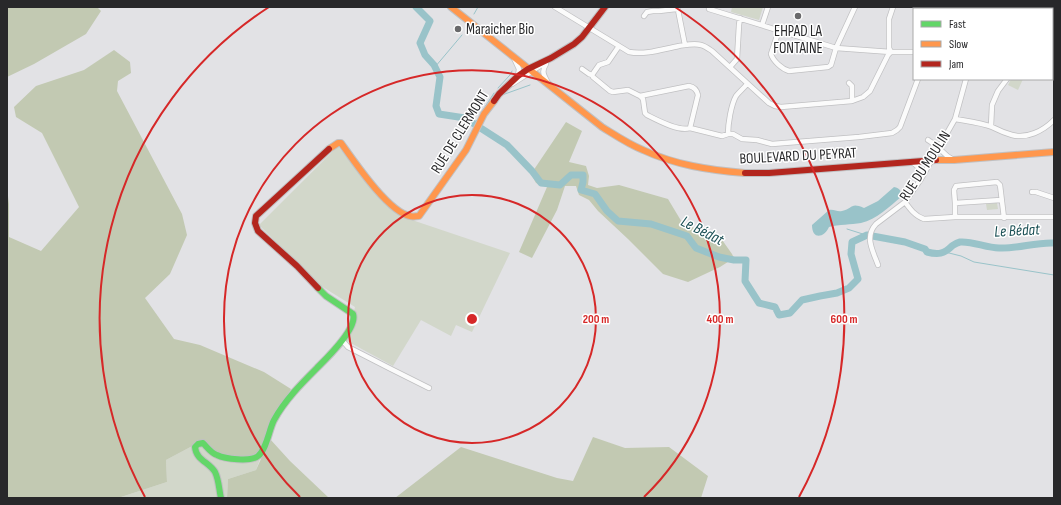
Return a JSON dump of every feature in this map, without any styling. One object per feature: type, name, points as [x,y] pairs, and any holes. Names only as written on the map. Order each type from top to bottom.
[{"type":"street","name":"BOULEVARD DU PEYRAT","points":[[451,7],[553,89],[620,139],[659,157],[698,168],[744,174],[769,173],[1054,152]]},
{"type":"street","points":[[555,7],[629,52],[649,53],[685,45],[701,44],[730,67],[769,103],[781,107],[852,101],[863,97],[870,91],[874,86],[890,52],[888,22],[893,7]]},
{"type":"street","points":[[505,88],[530,70],[574,44],[590,28],[605,7]]},
{"type":"street","points":[[710,7],[709,9],[836,48],[866,51],[913,52]]},
{"type":"street","points":[[762,25],[768,7]]},
{"type":"street","points":[[779,30],[771,54],[772,57],[786,70],[789,71],[830,67],[836,48],[856,7]]},
{"type":"street","points":[[644,16],[647,12],[653,10],[678,10],[685,45]]},
{"type":"street","points":[[730,67],[737,59],[738,25],[740,18]]},
{"type":"street","points":[[592,75],[599,65],[608,62],[619,46]]},
{"type":"street","points":[[514,58],[519,69],[518,76]]},
{"type":"street","points":[[549,60],[543,69],[544,74],[553,89]]},
{"type":"street","points":[[582,69],[613,92],[628,90],[640,96],[689,86],[692,87],[697,91],[698,95],[690,128]]},
{"type":"street","name":"RUE DE CLERMONT","points":[[342,340],[354,322],[353,314],[326,296],[297,266],[258,231],[255,227],[256,216],[331,147],[341,143],[358,169],[382,197],[402,214],[415,218],[419,216],[466,150],[488,108],[499,94],[518,76],[530,70]]},
{"type":"street","points":[[640,96],[645,113],[667,124],[722,136],[733,134],[742,139],[757,140],[772,144],[859,138],[892,133],[900,127],[918,80]]},
{"type":"street","name":"RUE DU MOULIN","points":[[878,265],[870,238],[872,228],[904,202],[910,195],[955,119],[966,80]]},
{"type":"street","points":[[1000,80],[1002,84]]},
{"type":"street","points":[[991,126],[992,105],[998,91],[1006,80]]},
{"type":"street","points":[[850,83],[852,86],[852,101]]},
{"type":"street","points":[[728,134],[728,125],[735,100],[737,95],[747,84]]},
{"type":"street","points":[[955,119],[991,126],[1013,136],[1031,135],[1050,125],[1054,120]]},
{"type":"street","points":[[928,140],[954,160]]},
{"type":"street","points":[[912,162],[917,166],[922,176]]},
{"type":"street","points":[[955,218],[954,187],[997,182],[1000,185],[1004,218]]},
{"type":"street","points":[[1032,192],[1054,198]]},
{"type":"street","points":[[955,204],[1002,200]]},
{"type":"street","points":[[904,202],[920,218],[924,219],[1054,217]]},
{"type":"street","points":[[221,498],[215,472],[194,452],[194,447],[202,443],[216,455],[227,458],[251,459],[257,456],[262,450],[273,421],[281,409],[295,391],[342,340],[348,347],[428,388]]},
{"type":"shaded area","points":[[732,7],[763,7],[759,20],[731,12]]},
{"type":"shaded area","points":[[1010,80],[1023,80],[1018,90],[1008,85]]},
{"type":"shaded area","points":[[338,146],[367,184],[396,211],[415,221],[510,253],[472,332],[456,325],[451,336],[421,320],[393,366],[347,341],[355,307],[318,284],[259,225]]},
{"type":"shaded area","points":[[997,203],[998,209],[987,210],[986,204]]},
{"type":"shaded area","points":[[198,443],[263,451],[256,470],[228,479],[227,498],[118,498],[167,482],[166,460]]},
{"type":"green space","points":[[7,7],[97,7],[101,11],[86,34],[34,64],[7,77]]},
{"type":"green space","points":[[114,50],[130,62],[131,73],[118,81],[117,91],[182,214],[187,235],[170,274],[145,298],[174,339],[200,345],[264,372],[291,389],[273,421],[258,458],[251,461],[216,455],[198,443],[166,460],[167,482],[118,498],[7,498],[7,188],[9,204],[9,237],[41,251],[79,207],[42,133],[16,117],[14,107],[36,86],[84,70]]},
{"type":"green space","points":[[566,122],[582,131],[569,162],[586,166],[589,176],[588,185],[597,188],[619,185],[668,199],[683,224],[720,237],[734,258],[720,267],[688,282],[663,274],[598,211],[589,200],[579,195],[576,186],[565,186],[557,210],[532,258],[519,252],[547,187],[536,183],[531,174]]},
{"type":"green space","points":[[593,437],[625,448],[669,447],[708,476],[701,498],[395,498],[461,447],[557,478],[573,481]]},
{"type":"green space","points":[[270,439],[290,461],[329,498],[227,498],[228,479],[256,470]]},
{"type":"water","points":[[894,187],[900,190],[901,197],[878,216],[861,223],[829,227],[827,231],[819,236],[814,233],[812,225],[829,210],[842,211],[854,206],[864,208],[878,201]]},
{"type":"waterway","name":"Le Bédat","points":[[416,7],[430,21],[420,43],[425,55],[434,65],[440,77],[436,106],[439,114],[465,118],[507,145],[532,171],[541,183],[560,185],[571,175],[583,175],[581,190],[595,194],[607,211],[618,221],[651,224],[687,236],[696,248],[719,257],[734,260],[746,260],[745,281],[759,303],[775,307],[779,315],[790,313],[802,300],[837,293],[849,288],[858,279],[851,254],[852,242],[867,235],[905,242],[925,249],[927,252],[934,253],[946,251],[960,242],[999,248],[1013,248],[1054,243]]},
{"type":"waterway","points":[[474,14],[478,7]]},
{"type":"waterway","points":[[655,7],[660,7]]},
{"type":"waterway","points":[[435,67],[462,35]]},
{"type":"waterway","points":[[498,88],[512,71]]},
{"type":"waterway","points":[[502,95],[530,85]]},
{"type":"waterway","points":[[481,113],[494,93]]},
{"type":"waterway","name":"Le Bédat","points":[[477,120],[475,123],[477,124]]},
{"type":"waterway","points":[[847,229],[866,235]]},
{"type":"waterway","points":[[945,252],[961,256],[974,262],[1054,275]]},
{"type":"traffic: fast","points":[[221,498],[215,472],[200,458],[195,447],[198,444],[203,443],[215,454],[232,459],[250,459],[258,456],[264,449],[274,420],[288,399],[334,351],[351,327],[353,314],[326,296],[318,288]]},
{"type":"traffic: slow","points":[[451,7],[602,127],[637,148],[667,160],[705,168],[745,173]]},
{"type":"traffic: slow","points":[[329,149],[338,143],[341,143],[382,196],[401,212],[410,216],[419,216],[466,150],[484,114],[494,101]]},
{"type":"traffic: slow","points":[[936,160],[954,160],[1054,152]]},
{"type":"traffic: jam","points":[[494,101],[499,94],[518,76],[574,44],[582,37],[605,7]]},
{"type":"traffic: jam","points":[[318,288],[297,266],[258,231],[255,223],[256,216],[329,149]]},
{"type":"traffic: jam","points":[[745,173],[769,173],[936,160]]},
{"type":"place","name":"EHPAD LA FONTAINE","points":[[798,16]]},
{"type":"place","name":"Maraicher Bio","points":[[458,29]]}]
